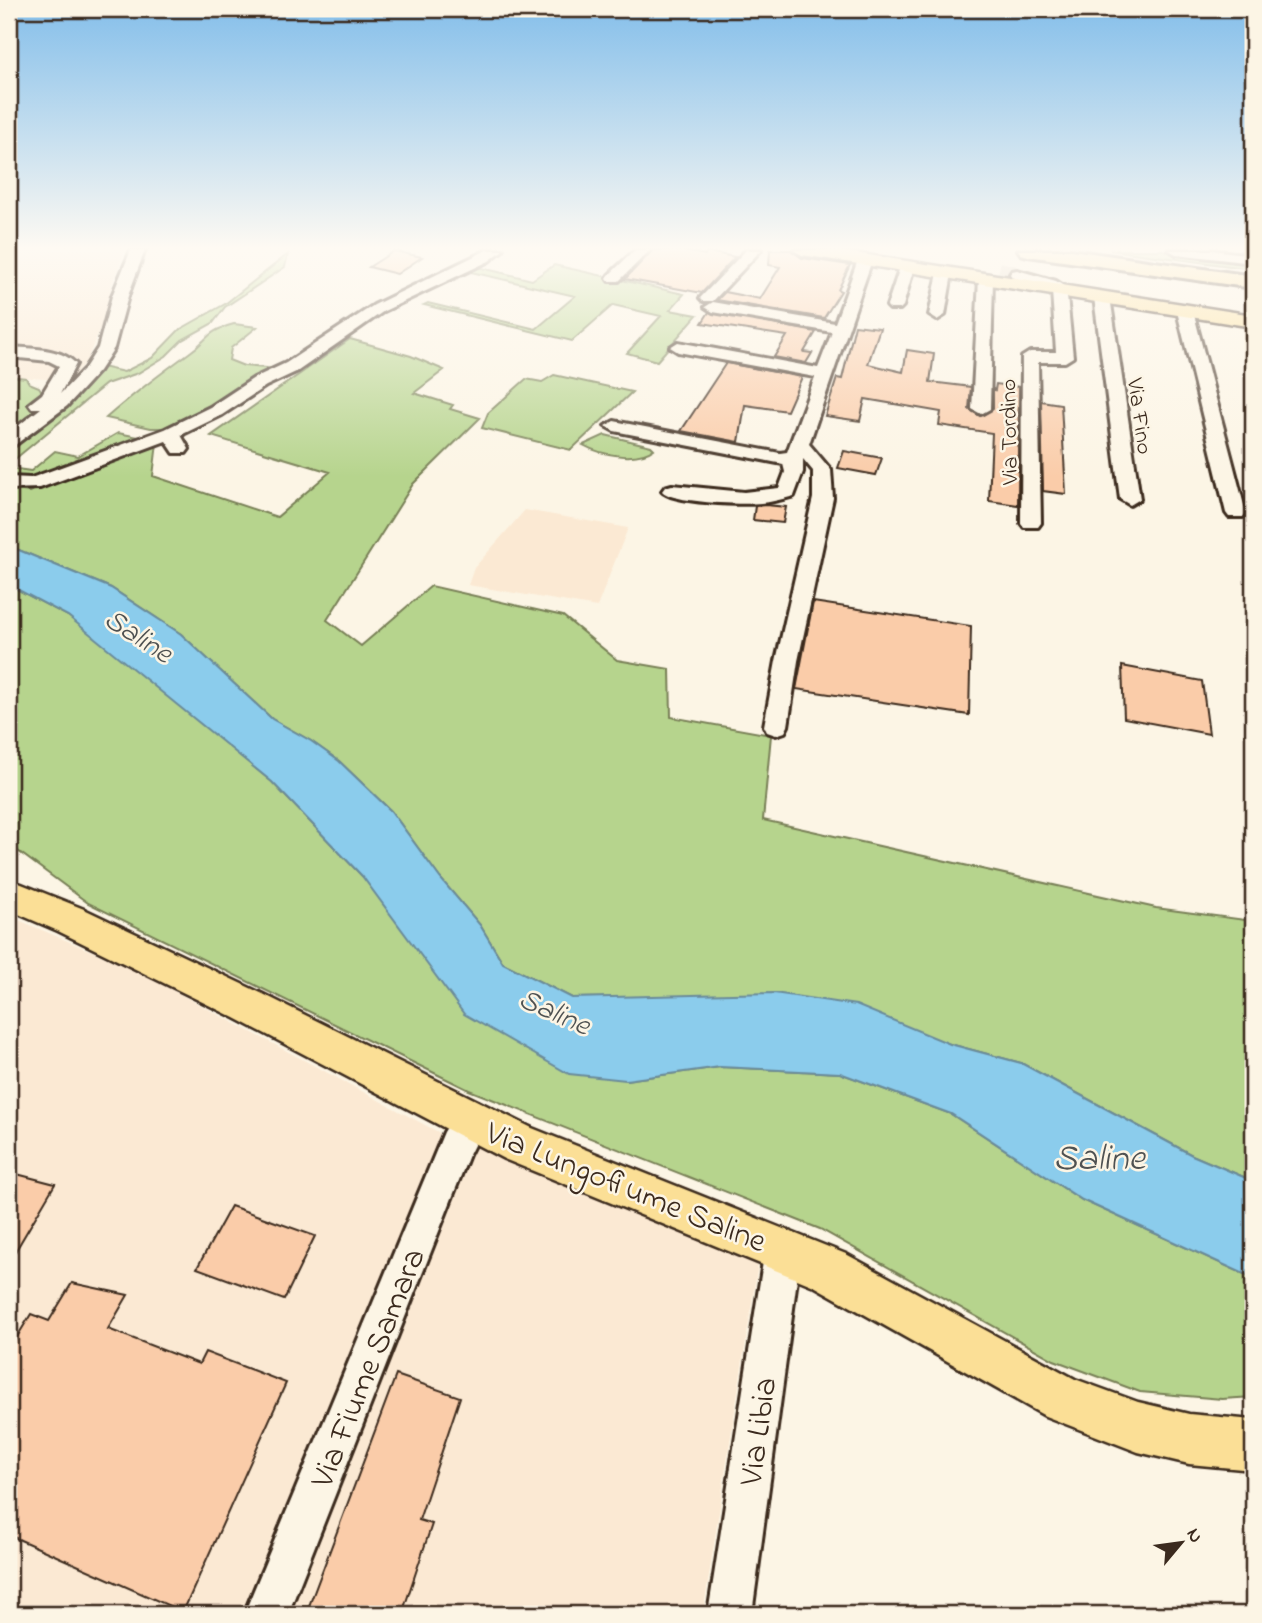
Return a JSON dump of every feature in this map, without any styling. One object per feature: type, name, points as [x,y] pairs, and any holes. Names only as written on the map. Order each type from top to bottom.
[{"type":"main road","name":"Via Lungofiume Saline","points":[[9,894],[71,920],[249,1006],[470,1121],[617,1185],[783,1249],[854,1283],[1009,1372],[1094,1413],[1138,1427],[1189,1438],[1253,1446]]},
{"type":"street","points":[[9,419],[90,371],[106,348],[112,326]]},
{"type":"street","points":[[9,483],[33,484],[176,441],[260,382],[292,367],[353,326]]},
{"type":"street","points":[[822,326],[842,330]]},
{"type":"street","points":[[672,491],[746,499],[769,498],[787,492],[794,472],[796,452],[843,326]]},
{"type":"street","points":[[981,409],[985,326]]},
{"type":"street","name":"Via Tordino","points":[[1031,523],[1030,357],[1065,357],[1064,326]]},
{"type":"street","name":"Via Fino","points":[[1106,326],[1130,499]]},
{"type":"street","points":[[1195,326],[1236,513]]},
{"type":"street","points":[[678,347],[826,374]]},
{"type":"street","points":[[9,352],[54,356],[68,364],[63,388],[9,441]]},
{"type":"street","points":[[614,426],[780,459],[796,452]]},
{"type":"street","points":[[776,726],[786,661],[823,498],[822,470],[796,452]]},
{"type":"street","name":"Via Fiume Samara","points":[[266,1614],[456,1144],[470,1121]]},
{"type":"street","name":"Via Libia","points":[[730,1614],[783,1249]]},
{"type":"shaded area","points":[[9,326],[101,326],[87,360],[69,381],[9,376]]},
{"type":"shaded area","points":[[525,510],[628,528],[597,607],[468,585],[474,568]]},
{"type":"shaded area","points":[[9,916],[133,969],[440,1133],[759,1258],[703,1614],[35,1614],[9,1599]]},
{"type":"green space","points":[[187,326],[208,326],[182,340],[166,356],[138,373],[106,384],[9,464],[9,449],[59,412],[102,367],[124,372],[152,358]]},
{"type":"green space","points":[[509,326],[536,329],[540,326],[589,326],[572,341]]},
{"type":"green space","points":[[652,326],[688,326],[657,361],[627,353]]},
{"type":"green space","points":[[224,327],[257,327],[231,348],[229,360],[244,366],[277,369],[174,428],[151,428],[106,418],[212,333]]},
{"type":"green space","points":[[350,339],[411,356],[444,370],[414,393],[453,405],[450,409],[480,418],[413,484],[327,620],[361,646],[431,586],[563,616],[617,660],[670,669],[671,717],[771,735],[763,820],[1156,908],[1253,921],[1253,1181],[1192,1155],[1021,1063],[950,1044],[672,997],[572,998],[503,963],[480,925],[440,878],[391,811],[339,761],[272,719],[181,634],[111,588],[9,546],[9,489],[29,492],[157,443],[153,476],[277,517],[330,472],[211,436]]},
{"type":"green space","points":[[554,375],[632,392],[571,450],[482,428],[488,413],[526,379],[542,382]]},
{"type":"green space","points":[[9,376],[26,378],[29,383],[39,387],[48,401],[9,431]]},
{"type":"green space","points":[[118,433],[149,439],[57,474],[21,482],[9,480],[9,468],[31,471],[55,451],[78,456]]},
{"type":"green space","points":[[605,435],[654,449],[638,455],[619,456],[583,445]]},
{"type":"green space","points":[[9,585],[68,616],[112,649],[272,782],[362,876],[626,1080],[720,1067],[840,1073],[951,1114],[1082,1200],[1253,1278],[1253,1397],[1222,1399],[1140,1392],[1054,1360],[820,1229],[469,1090],[88,903],[18,851],[13,842],[9,843]]},
{"type":"water","name":"Saline","points":[[9,546],[111,588],[181,634],[272,719],[339,761],[391,811],[440,878],[480,925],[503,963],[572,998],[774,993],[856,1005],[950,1044],[1021,1063],[1192,1155],[1253,1181],[1253,1278],[1082,1200],[951,1114],[840,1073],[720,1067],[626,1080],[569,1074],[464,1014],[362,876],[272,782],[68,616],[9,585]]},
{"type":"building","points":[[720,326],[783,326],[816,332],[804,352],[812,353],[806,363],[774,357],[787,336]]},
{"type":"building","points":[[855,326],[861,326],[880,328],[868,364],[903,372],[907,350],[934,354],[930,382],[971,387],[969,409],[980,416],[993,409],[993,389],[995,390],[996,384],[1019,387],[1018,505],[989,501],[992,433],[939,425],[941,412],[865,399],[860,421],[825,416],[837,378],[842,379]]},
{"type":"building","points":[[726,363],[802,377],[787,411],[745,405],[739,442],[681,431]]},
{"type":"building","points":[[1041,401],[1061,404],[1066,494],[1043,491]]},
{"type":"building","points":[[844,451],[882,458],[876,475],[838,468]]},
{"type":"building","points":[[755,506],[786,507],[783,523],[753,520]]},
{"type":"building","points":[[813,602],[971,626],[969,715],[796,689]]},
{"type":"building","points":[[1122,666],[1202,681],[1209,734],[1124,718]]},
{"type":"building","points":[[9,1172],[55,1184],[9,1262]]},
{"type":"building","points":[[231,1206],[315,1236],[284,1300],[197,1268]]},
{"type":"building","points":[[72,1283],[128,1295],[108,1329],[199,1364],[205,1352],[286,1383],[183,1612],[9,1535],[9,1350],[31,1314],[49,1321]]},
{"type":"building","points":[[396,1375],[460,1397],[419,1520],[432,1524],[402,1614],[306,1614]]}]
